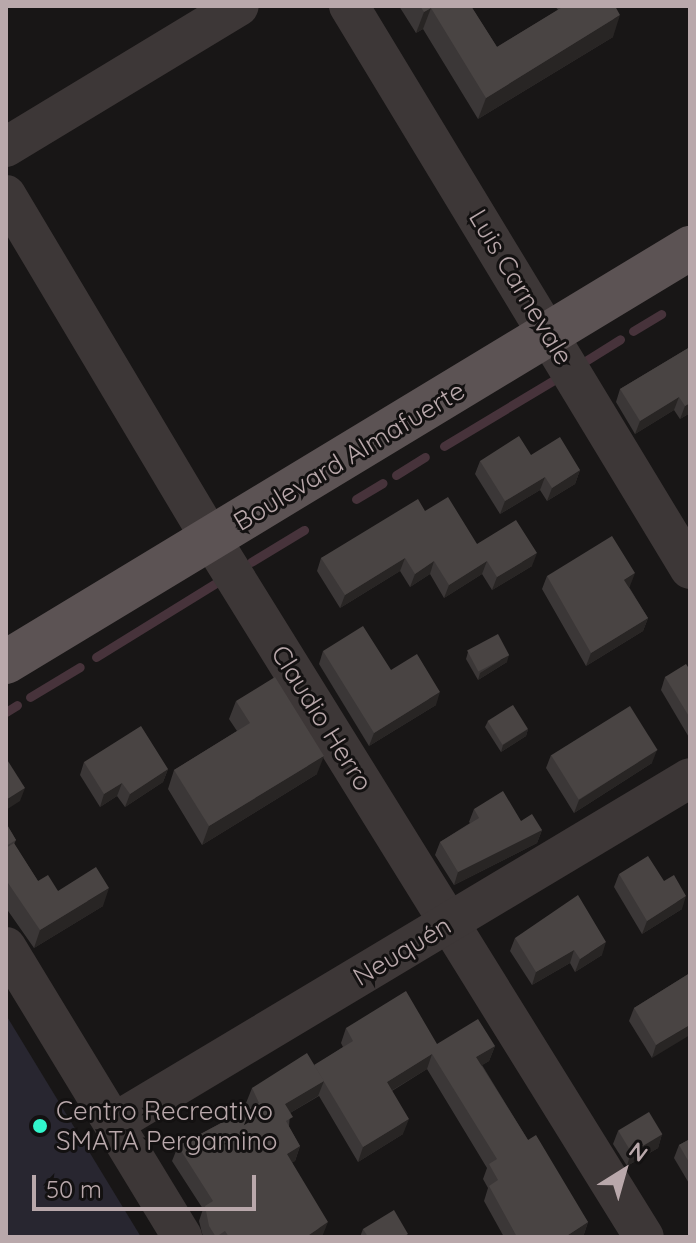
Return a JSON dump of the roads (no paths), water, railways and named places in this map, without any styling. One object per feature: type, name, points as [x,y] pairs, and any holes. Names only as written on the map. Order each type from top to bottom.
[{"type":"main road","name":"Boulevard Almafuerte","points":[[6,662],[690,248]]},
{"type":"street","points":[[6,147],[239,6]]},
{"type":"street","name":"Luis Carnevale","points":[[349,6],[551,334],[690,569]]},
{"type":"street","name":"Claudio Herro","points":[[6,195],[211,539],[644,1237]]},
{"type":"street","name":"Neuquén","points":[[114,1123],[690,778]]},
{"type":"street","points":[[6,947],[182,1237]]},
{"type":"waterway","points":[[633,331],[661,314]]},
{"type":"waterway","points":[[587,360],[620,339]]},
{"type":"waterway","points":[[444,446],[554,380]]},
{"type":"waterway","points":[[396,475],[425,457]]},
{"type":"waterway","points":[[356,499],[383,483]]},
{"type":"waterway","points":[[251,562],[304,530]]},
{"type":"waterway","points":[[96,657],[219,581]]},
{"type":"waterway","points":[[30,697],[80,667]]},
{"type":"waterway","points":[[6,712],[17,705]]},
{"type":"place","name":"Centro Recreativo SMATA Pergamino","points":[[40,1126]]}]
